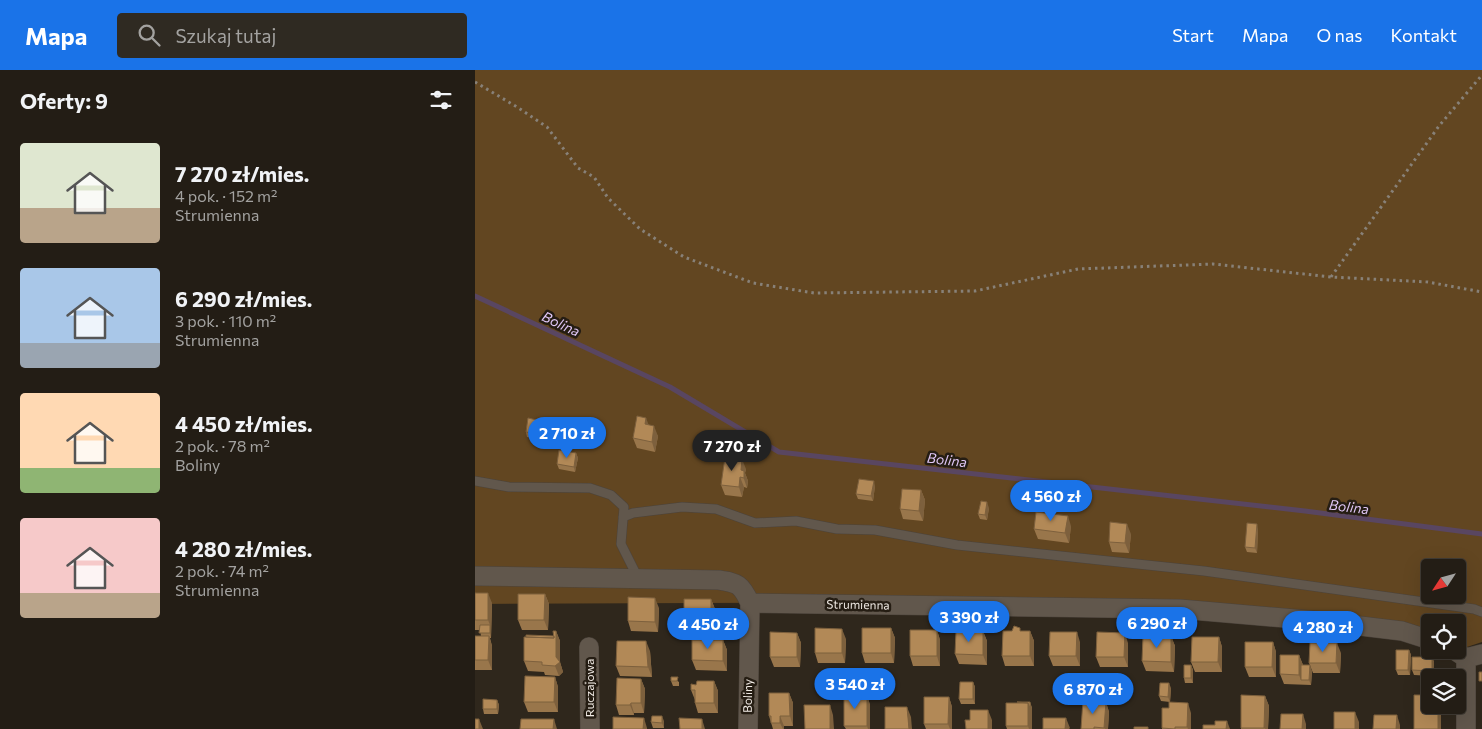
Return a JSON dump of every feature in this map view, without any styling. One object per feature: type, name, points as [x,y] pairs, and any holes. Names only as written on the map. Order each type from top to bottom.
[{"type":"street","points":[[475,576],[719,580],[736,583],[745,592],[750,604]]},
{"type":"street","name":"Strumienna","points":[[750,604],[1180,609],[1328,622],[1402,631],[1421,637]]},
{"type":"street","name":"Boliny","points":[[748,729],[750,604]]},
{"type":"street","name":"Ruczajowa","points":[[589,647],[590,729]]},
{"type":"street","points":[[1466,729],[1467,654]]},
{"type":"lane","points":[[475,481],[509,487],[590,488],[611,495],[624,507],[621,544],[638,578]]},
{"type":"lane","points":[[623,517],[633,513],[682,507],[716,509],[755,523],[796,521],[837,529],[875,530],[957,546],[1204,571],[1474,609],[1482,612]]},
{"type":"path","points":[[1331,277],[1439,126],[1482,75]]},
{"type":"path","points":[[475,82],[547,127],[578,168],[593,177],[608,198],[640,229],[684,256],[753,283],[814,293],[975,291],[1079,269],[1213,264],[1331,277],[1427,282],[1482,292]]},
{"type":"shaded area","points":[[475,70],[1482,70],[1482,642],[1466,646],[1466,614],[1421,614],[1421,634],[1124,601],[475,604]]},
{"type":"building","points":[[637,416],[646,418],[645,424],[654,426],[652,442],[633,438]]},
{"type":"building","points":[[528,418],[541,421],[539,434],[526,432]]},
{"type":"building","points":[[559,450],[576,453],[574,467],[557,464]]},
{"type":"building","points":[[725,457],[742,459],[741,470],[744,471],[744,478],[740,477],[739,487],[721,485]]},
{"type":"building","points":[[859,479],[874,481],[871,496],[856,494]]},
{"type":"building","points":[[902,489],[921,490],[919,511],[900,509]]},
{"type":"building","points":[[981,501],[987,502],[985,515],[978,514]]},
{"type":"building","points":[[1036,512],[1068,516],[1065,533],[1034,529]]},
{"type":"building","points":[[1110,522],[1127,524],[1125,543],[1109,542]]},
{"type":"building","points":[[1247,523],[1257,524],[1255,548],[1245,547]]},
{"type":"building","points":[[475,593],[488,593],[488,620],[475,620]]},
{"type":"building","points":[[518,594],[545,594],[544,620],[518,620]]},
{"type":"building","points":[[628,597],[655,598],[655,622],[628,621]]},
{"type":"building","points":[[684,599],[711,599],[711,623],[684,623]]},
{"type":"building","points":[[480,625],[490,625],[490,633],[479,633]]},
{"type":"building","points":[[1014,626],[1020,628],[1020,631],[1030,631],[1030,656],[1002,656],[1003,631],[1012,631]]},
{"type":"building","points":[[815,628],[842,629],[842,653],[815,653]]},
{"type":"building","points":[[862,628],[891,628],[891,653],[862,653]]},
{"type":"building","points":[[910,630],[937,630],[937,656],[910,656]]},
{"type":"building","points":[[553,631],[556,631],[556,657],[560,662],[555,666],[542,665],[542,662],[524,661],[524,637],[554,638]]},
{"type":"building","points":[[956,631],[983,631],[983,655],[955,654]]},
{"type":"building","points":[[770,632],[797,633],[797,657],[770,657]]},
{"type":"building","points":[[1050,632],[1077,632],[1076,656],[1049,656]]},
{"type":"building","points":[[1097,632],[1125,633],[1124,657],[1096,657]]},
{"type":"building","points":[[526,635],[554,636],[554,638],[526,637]]},
{"type":"building","points":[[475,636],[489,636],[488,660],[475,660]]},
{"type":"building","points":[[1143,636],[1171,636],[1171,662],[1142,661]]},
{"type":"building","points":[[1192,637],[1219,637],[1218,662],[1191,662]]},
{"type":"building","points":[[692,640],[723,640],[723,661],[692,660]]},
{"type":"building","points":[[617,641],[646,641],[648,667],[616,666]]},
{"type":"building","points":[[1245,642],[1273,642],[1272,667],[1245,667]]},
{"type":"building","points":[[1310,643],[1337,643],[1336,663],[1309,663]]},
{"type":"building","points":[[1396,650],[1409,650],[1408,670],[1396,670]]},
{"type":"building","points":[[1280,655],[1299,655],[1299,675],[1280,674]]},
{"type":"building","points":[[1412,657],[1432,659],[1432,669],[1412,670]]},
{"type":"building","points":[[1184,665],[1191,665],[1191,678],[1184,678]]},
{"type":"building","points":[[1301,665],[1310,665],[1309,680],[1301,680]]},
{"type":"building","points":[[1479,672],[1482,672],[1482,681],[1479,681]]},
{"type":"building","points":[[525,676],[555,677],[554,702],[524,702]]},
{"type":"building","points":[[671,677],[678,677],[677,681],[671,681]]},
{"type":"building","points":[[617,678],[641,679],[641,703],[616,705]]},
{"type":"building","points":[[697,681],[714,681],[714,703],[695,703],[695,690],[691,690],[691,684],[696,685]]},
{"type":"building","points":[[1115,681],[1115,690],[1108,691],[1108,682]]},
{"type":"building","points":[[1116,681],[1126,681],[1127,691],[1116,691]]},
{"type":"building","points":[[960,682],[973,682],[973,699],[959,699]]},
{"type":"building","points":[[1160,683],[1169,683],[1168,697],[1159,696]]},
{"type":"building","points":[[769,693],[789,693],[790,716],[780,716],[780,723],[771,723],[771,716],[769,716]]},
{"type":"building","points":[[844,695],[867,695],[867,726],[844,726]]},
{"type":"building","points":[[1241,695],[1265,696],[1264,728],[1241,728]]},
{"type":"building","points":[[1414,695],[1421,695],[1421,714],[1438,714],[1438,729],[1414,729]]},
{"type":"building","points":[[924,697],[949,697],[948,724],[924,724]]},
{"type":"building","points":[[483,699],[497,700],[497,709],[483,709]]},
{"type":"building","points":[[1083,700],[1106,702],[1104,728],[1081,729]]},
{"type":"building","points":[[1169,702],[1188,703],[1187,727],[1175,727],[1175,729],[1162,728],[1162,708],[1169,708]]},
{"type":"building","points":[[1006,703],[1028,703],[1028,726],[1006,726]]},
{"type":"building","points":[[804,705],[830,705],[830,729],[805,729]]},
{"type":"building","points":[[885,707],[907,707],[909,729],[885,729]]},
{"type":"building","points":[[970,710],[988,710],[988,729],[966,729],[965,720],[970,720]]},
{"type":"building","points":[[1334,712],[1355,712],[1355,729],[1334,729]]},
{"type":"building","points":[[1281,714],[1303,714],[1302,729],[1280,729]]},
{"type":"building","points":[[1374,715],[1397,715],[1396,729],[1373,729]]},
{"type":"building","points":[[652,716],[662,716],[662,723],[651,722]]},
{"type":"building","points":[[613,717],[644,718],[643,729],[613,729]]},
{"type":"building","points":[[679,718],[702,719],[702,729],[680,729]]},
{"type":"building","points":[[1043,718],[1066,718],[1065,729],[1043,729]]},
{"type":"building","points":[[475,719],[479,719],[479,729],[475,729]]},
{"type":"building","points":[[521,719],[554,719],[553,729],[520,729]]},
{"type":"building","points":[[1215,721],[1227,721],[1226,729],[1203,729],[1203,725],[1215,725]]},
{"type":"building","points":[[1134,727],[1148,727],[1148,729],[1134,729]]},
{"type":"waterway","name":"Bolina","points":[[475,296],[670,387],[779,452],[1305,511],[1482,534]]}]
